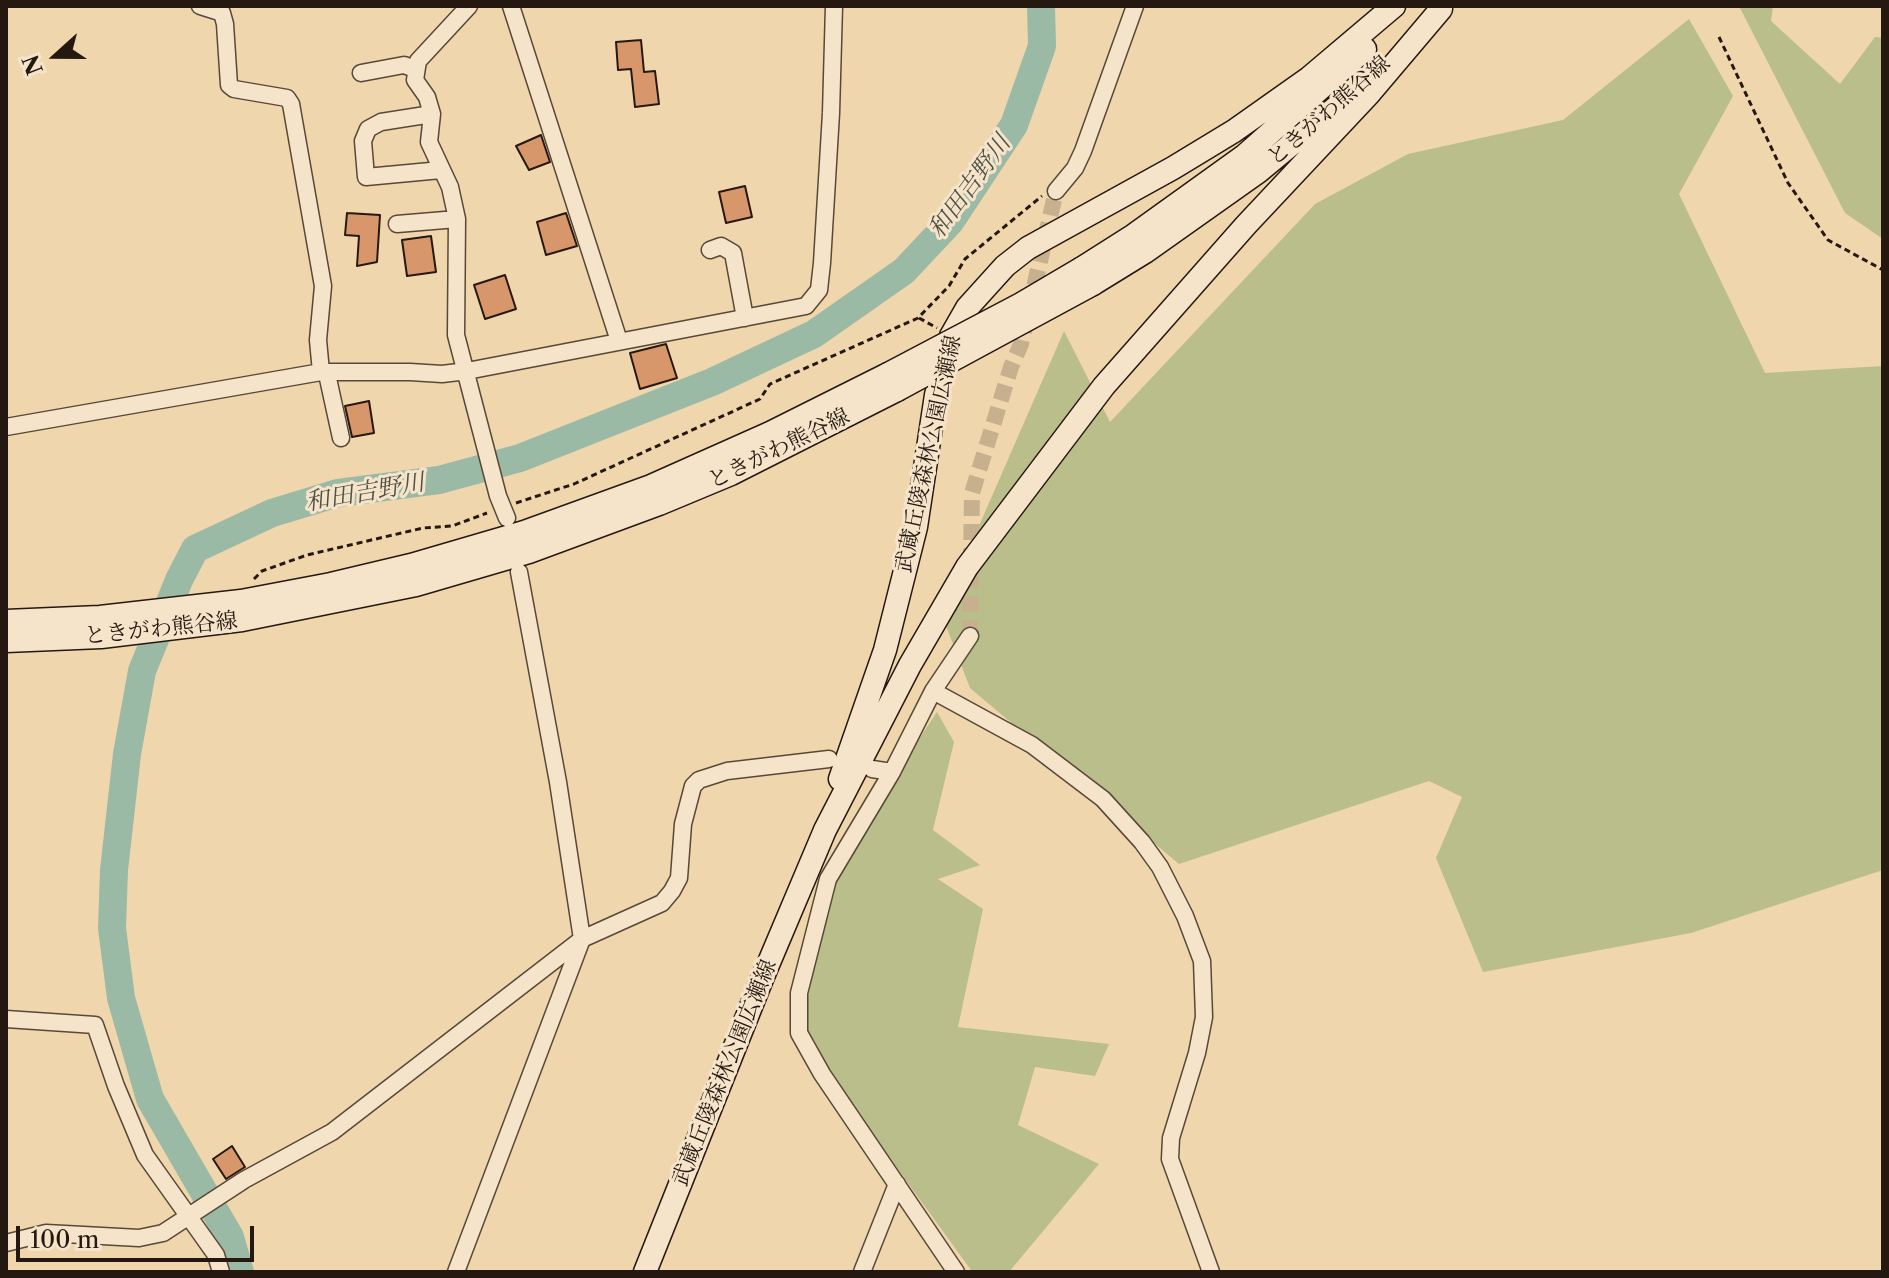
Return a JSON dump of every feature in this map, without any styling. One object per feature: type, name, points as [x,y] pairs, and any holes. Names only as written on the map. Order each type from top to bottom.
[{"type":"main road","name":"武蔵丘陵森林公園広瀬線","points":[[825,830],[850,746],[885,650],[916,527],[943,365],[951,336],[967,308],[1005,266],[1028,248],[1234,131],[1309,78],[1394,6]]},
{"type":"main road","name":"ときがわ熊谷線","points":[[1087,276],[1244,156],[1339,75],[1407,6]]},
{"type":"main road","name":"武蔵丘陵森林公園広瀬線","points":[[645,1272],[756,993],[825,830],[967,567],[1104,386],[1246,225],[1369,94],[1442,8]]},
{"type":"main road","name":"ときがわ熊谷線","points":[[6,641],[235,612],[524,532],[651,486],[892,382],[1021,304],[1087,276],[1202,212],[1279,156],[1369,79],[1442,8]]},
{"type":"main road","name":"ときがわ熊谷線","points":[[6,621],[100,627]]},
{"type":"street","points":[[200,6],[222,13],[229,85],[234,89],[279,95],[291,104],[323,286],[318,340],[341,438]]},
{"type":"street","points":[[469,6],[418,61],[415,80],[427,97],[432,114],[429,142],[450,187],[457,219],[456,335],[502,507]]},
{"type":"street","points":[[511,6],[619,341]]},
{"type":"street","points":[[6,427],[324,373],[442,374],[467,371],[806,306],[819,290],[831,113],[834,6]]},
{"type":"street","points":[[1056,191],[1075,168],[1083,151],[1135,6]]},
{"type":"street","points":[[361,73],[404,65],[415,69]]},
{"type":"street","points":[[432,114],[381,122],[368,129],[363,141],[366,177],[441,170]]},
{"type":"street","points":[[397,224],[457,219]]},
{"type":"street","points":[[710,250],[721,246],[733,253],[745,318]]},
{"type":"street","points":[[456,1272],[582,939],[558,782],[519,572]]},
{"type":"street","points":[[956,1272],[822,1074],[799,1033],[799,993],[828,879],[892,772],[933,691],[970,636]]},
{"type":"street","points":[[933,691],[1032,745],[1103,799],[1160,867],[1185,916],[1202,961],[1204,1017],[1197,1053],[1171,1138],[1170,1159],[1211,1272]]},
{"type":"street","points":[[6,1243],[46,1233],[139,1238],[163,1233],[244,1180],[332,1132],[582,939],[662,903],[679,878],[683,824],[693,786],[699,780],[727,771],[829,759]]},
{"type":"street","points":[[872,769],[892,772]]},
{"type":"street","points":[[6,1019],[95,1025],[145,1155],[216,1255],[221,1272]]},
{"type":"street","points":[[862,1272],[897,1184]]},
{"type":"path","points":[[1719,37],[1788,183],[1828,240],[1883,270]]},
{"type":"path","points":[[251,582],[262,571],[307,555],[423,528],[452,526],[574,484],[760,399],[770,384],[918,318],[949,286],[965,259],[1048,192],[1056,191]]},
{"type":"green space","points":[[1739,6],[1773,6],[1771,21],[1840,84],[1875,37],[1883,38],[1883,239],[1845,213]]},
{"type":"green space","points":[[1689,19],[1733,96],[1679,194],[1765,373],[1883,366],[1883,870],[1691,933],[1483,972],[1436,858],[1462,797],[1429,781],[1179,864],[970,688],[941,613],[1064,331],[1110,422],[1315,204],[1408,154],[1563,120]]},
{"type":"green space","points":[[937,712],[954,742],[933,830],[980,865],[938,879],[983,909],[958,1027],[1109,1044],[1095,1076],[1035,1067],[1018,1125],[1099,1164],[1009,1272],[971,1270],[799,1033],[842,854]]},
{"type":"building","points":[[641,40],[644,72],[655,71],[659,104],[635,107],[631,69],[618,70],[616,42]]},
{"type":"building","points":[[541,135],[550,162],[529,170],[516,146]]},
{"type":"building","points":[[745,186],[752,217],[726,223],[719,192]]},
{"type":"building","points":[[347,213],[380,215],[377,262],[357,266],[359,236],[345,235]]},
{"type":"building","points":[[566,213],[577,246],[546,255],[537,222]]},
{"type":"building","points":[[431,236],[436,272],[407,276],[402,240]]},
{"type":"building","points":[[505,275],[516,309],[485,319],[474,285]]},
{"type":"building","points":[[666,344],[677,378],[640,389],[630,353]]},
{"type":"building","points":[[369,401],[374,433],[352,437],[345,406]]},
{"type":"building","points":[[232,1146],[245,1167],[226,1179],[213,1159]]},
{"type":"waterway","name":"和田吉野川","points":[[240,1272],[230,1237],[150,1099],[121,998],[112,928],[114,870],[127,754],[142,671],[195,549],[272,513],[338,493],[439,480],[520,458],[712,382],[814,334],[904,271],[950,222],[1014,125],[1042,46],[1041,6]]},
{"type":"tunnel","points":[[970,636],[972,493],[1021,344],[1056,191]]}]
